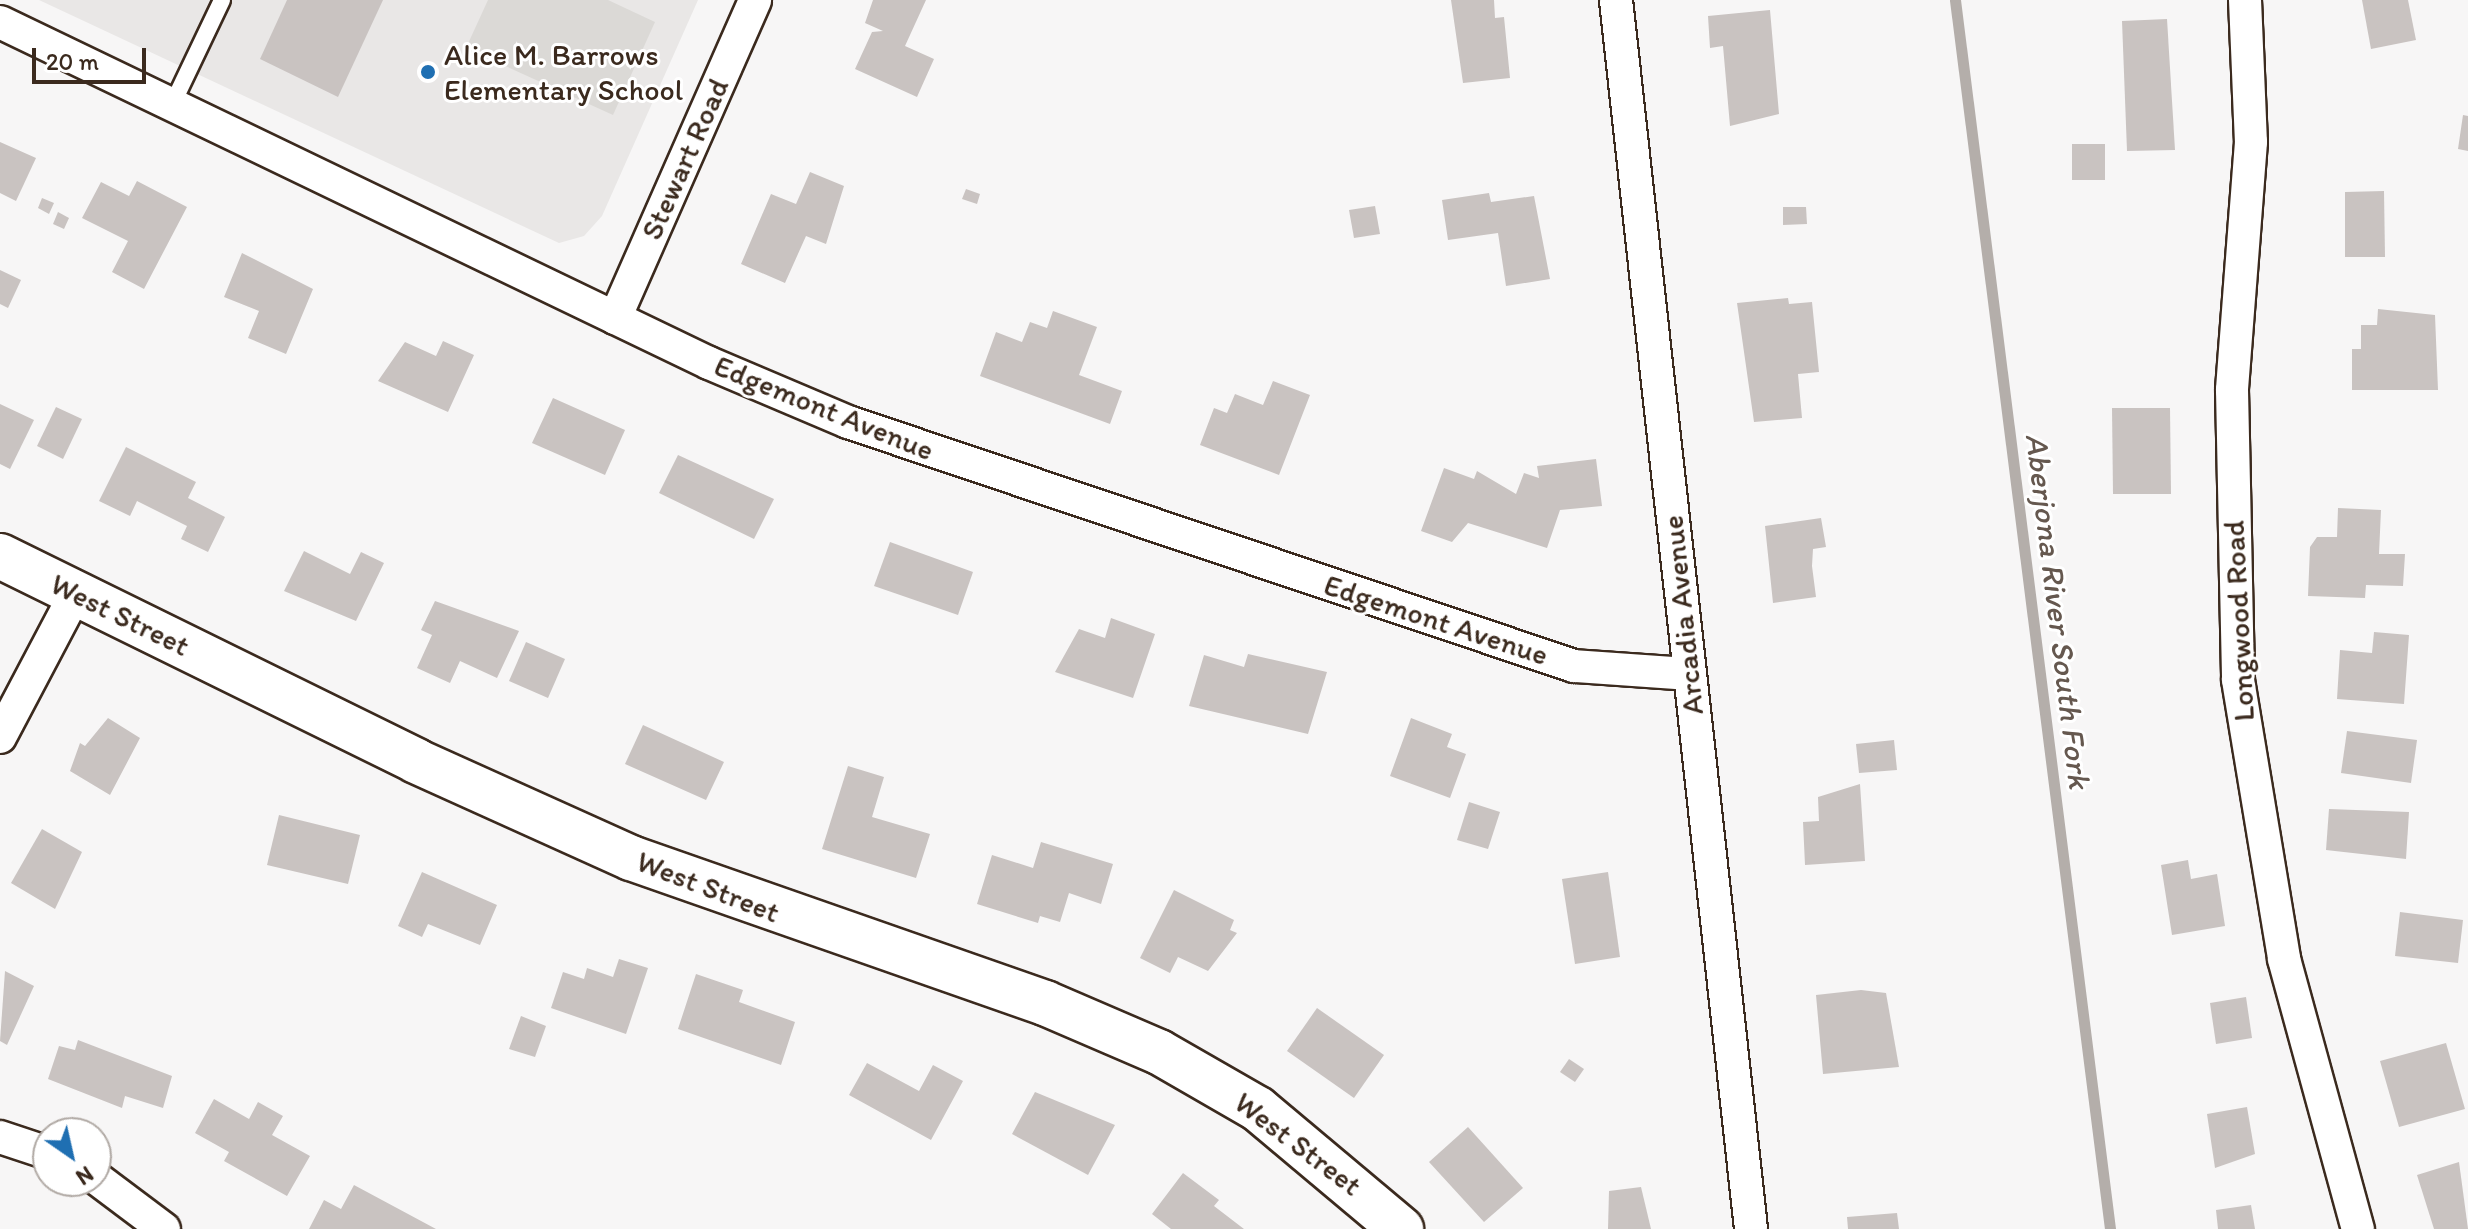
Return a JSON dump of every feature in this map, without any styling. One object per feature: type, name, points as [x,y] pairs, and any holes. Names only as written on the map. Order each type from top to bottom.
[{"type":"main road","name":"West Street","points":[[0,556],[631,858],[1045,1003],[1159,1052],[1258,1109],[1401,1229]]},
{"type":"street","name":"Stewart Road","points":[[615,318],[755,0]]},
{"type":"street","name":"Arcadia Avenue","points":[[1616,0],[1751,1229]]},
{"type":"street","name":"Longwood Road","points":[[2245,0],[2251,142],[2232,390],[2238,680],[2284,959],[2358,1229]]},
{"type":"street","name":"Edgemont Avenue","points":[[0,22],[615,318],[848,422],[1574,666],[1689,674]]},
{"type":"street","points":[[0,737],[76,593]]},
{"type":"street","points":[[0,1137],[32,1148]]},
{"type":"street","points":[[112,1190],[164,1229]]},
{"type":"lane","points":[[172,105],[222,0]]},
{"type":"shaded area","name":"Alice M. Barrows Elementary School","points":[[39,0],[698,0],[602,216],[584,236],[559,243]]},
{"type":"shaded area","points":[[488,0],[608,0],[655,22],[613,115],[466,48]]},
{"type":"building","points":[[287,0],[383,0],[338,97],[260,59]]},
{"type":"building","points":[[873,0],[926,0],[905,46],[934,59],[917,97],[855,69],[872,32],[883,31],[865,23]]},
{"type":"building","points":[[1451,0],[1494,0],[1495,18],[1504,17],[1510,78],[1463,83]]},
{"type":"building","points":[[2362,0],[2408,0],[2416,40],[2371,49]]},
{"type":"building","points":[[1770,10],[1779,114],[1730,126],[1723,46],[1710,48],[1708,16]]},
{"type":"building","points":[[2167,19],[2175,150],[2127,151],[2122,21]]},
{"type":"building","points":[[2463,115],[2468,116],[2468,151],[2458,149]]},
{"type":"building","points":[[0,142],[36,158],[16,201],[0,193]]},
{"type":"building","points":[[2072,144],[2105,144],[2105,180],[2072,180]]},
{"type":"building","points":[[810,172],[844,186],[826,244],[806,236],[785,283],[741,264],[771,194],[796,204]]},
{"type":"building","points":[[137,181],[187,207],[144,289],[112,272],[128,241],[82,218],[101,182],[129,196]]},
{"type":"building","points":[[966,189],[980,194],[977,204],[962,199]]},
{"type":"building","points":[[2384,191],[2385,257],[2345,257],[2345,192]]},
{"type":"building","points":[[1489,193],[1491,202],[1534,196],[1550,279],[1506,286],[1498,233],[1448,240],[1442,200]]},
{"type":"building","points":[[42,198],[54,203],[49,214],[38,208]]},
{"type":"building","points":[[1375,206],[1380,234],[1354,238],[1349,210]]},
{"type":"building","points":[[1783,207],[1806,207],[1807,224],[1783,225]]},
{"type":"building","points":[[58,212],[69,218],[64,229],[53,224]]},
{"type":"building","points":[[242,253],[313,289],[286,354],[248,338],[259,311],[224,297]]},
{"type":"building","points":[[0,270],[21,280],[8,308],[0,304]]},
{"type":"building","points":[[1788,298],[1789,304],[1812,302],[1819,372],[1798,374],[1802,418],[1754,422],[1737,303]]},
{"type":"building","points":[[2378,309],[2435,315],[2438,390],[2352,390],[2352,349],[2361,349],[2361,325],[2377,325]]},
{"type":"building","points":[[1053,311],[1097,327],[1079,375],[1122,391],[1110,424],[980,376],[996,332],[1022,342],[1030,322],[1047,328]]},
{"type":"building","points":[[443,341],[474,355],[448,412],[378,381],[405,342],[436,356]]},
{"type":"building","points":[[1273,381],[1310,395],[1279,475],[1200,445],[1214,408],[1227,413],[1235,394],[1263,405]]},
{"type":"building","points":[[553,398],[625,430],[605,475],[532,443]]},
{"type":"building","points":[[0,404],[34,420],[10,469],[0,464]]},
{"type":"building","points":[[56,407],[82,419],[63,459],[37,446]]},
{"type":"building","points":[[2112,408],[2170,408],[2171,494],[2113,494]]},
{"type":"building","points":[[126,447],[196,482],[188,498],[225,517],[208,552],[181,539],[187,526],[137,501],[130,516],[99,501]]},
{"type":"building","points":[[678,455],[774,499],[754,539],[659,493]]},
{"type":"building","points":[[1596,459],[1602,506],[1560,510],[1547,548],[1468,523],[1452,542],[1421,531],[1444,468],[1474,479],[1477,471],[1516,494],[1524,473],[1539,478],[1537,466]]},
{"type":"building","points":[[2338,508],[2381,510],[2379,554],[2405,554],[2403,586],[2366,585],[2365,598],[2308,596],[2310,547],[2317,537],[2337,537]]},
{"type":"building","points":[[1821,518],[1826,547],[1813,549],[1816,597],[1773,603],[1765,526]]},
{"type":"building","points":[[890,542],[973,572],[958,615],[874,586]]},
{"type":"building","points":[[304,551],[350,574],[361,552],[384,563],[356,621],[284,591]]},
{"type":"building","points":[[435,601],[519,631],[497,678],[460,661],[450,683],[417,668],[432,635],[421,630]]},
{"type":"building","points":[[1111,618],[1155,634],[1133,698],[1055,672],[1079,629],[1105,638]]},
{"type":"building","points":[[2374,632],[2409,635],[2404,704],[2337,699],[2340,650],[2372,653]]},
{"type":"building","points":[[526,642],[565,659],[548,698],[509,681]]},
{"type":"building","points":[[1248,654],[1327,672],[1308,734],[1189,706],[1204,655],[1244,667]]},
{"type":"building","points":[[108,718],[140,738],[110,795],[70,771],[80,743],[85,746]]},
{"type":"building","points":[[1411,718],[1452,734],[1447,747],[1466,754],[1450,798],[1390,776]]},
{"type":"building","points":[[643,725],[724,762],[706,800],[625,764]]},
{"type":"building","points":[[2347,731],[2417,740],[2411,783],[2341,773]]},
{"type":"building","points":[[1894,740],[1897,770],[1859,773],[1856,744]]},
{"type":"building","points":[[848,766],[884,777],[872,817],[930,834],[916,878],[822,849]]},
{"type":"building","points":[[1860,784],[1865,861],[1805,865],[1803,822],[1819,821],[1818,797]]},
{"type":"building","points":[[1469,802],[1500,812],[1488,849],[1457,840]]},
{"type":"building","points":[[2329,809],[2409,812],[2406,859],[2326,850]]},
{"type":"building","points":[[279,815],[360,835],[348,884],[267,865]]},
{"type":"building","points":[[42,829],[82,852],[55,909],[11,883]]},
{"type":"building","points":[[1041,842],[1113,864],[1101,904],[1069,893],[1060,922],[1040,916],[1038,923],[977,904],[992,855],[1033,868]]},
{"type":"building","points":[[2188,860],[2191,879],[2217,874],[2225,926],[2172,935],[2161,865]]},
{"type":"building","points":[[422,872],[497,905],[480,945],[428,924],[422,937],[398,926]]},
{"type":"building","points":[[1608,872],[1620,957],[1575,964],[1562,879]]},
{"type":"building","points":[[1174,890],[1234,920],[1230,930],[1237,933],[1208,971],[1178,957],[1170,973],[1140,958]]},
{"type":"building","points":[[2400,912],[2463,920],[2458,963],[2395,956]]},
{"type":"building","points":[[619,959],[648,968],[626,1034],[551,1008],[563,972],[584,979],[587,968],[613,977]]},
{"type":"building","points":[[5,971],[34,986],[7,1045],[0,1041]]},
{"type":"building","points":[[696,974],[743,990],[739,1002],[795,1022],[781,1065],[678,1029]]},
{"type":"building","points":[[1861,990],[1886,993],[1899,1067],[1823,1074],[1816,995]]},
{"type":"building","points":[[2246,997],[2252,1038],[2216,1044],[2210,1003]]},
{"type":"building","points":[[1317,1008],[1384,1055],[1354,1098],[1287,1051]]},
{"type":"building","points":[[521,1016],[546,1026],[535,1057],[509,1049]]},
{"type":"building","points":[[78,1040],[172,1076],[163,1108],[125,1096],[122,1108],[48,1079],[59,1046],[75,1050]]},
{"type":"building","points":[[2446,1043],[2465,1109],[2399,1127],[2380,1061]]},
{"type":"building","points":[[1569,1059],[1584,1069],[1575,1082],[1560,1072]]},
{"type":"building","points":[[867,1063],[919,1091],[933,1065],[963,1081],[931,1140],[849,1095]]},
{"type":"building","points":[[1035,1092],[1115,1125],[1088,1175],[1012,1134]]},
{"type":"building","points":[[214,1099],[249,1119],[258,1102],[283,1116],[272,1135],[310,1156],[287,1196],[224,1161],[229,1152],[195,1133]]},
{"type":"building","points":[[2247,1107],[2255,1154],[2215,1168],[2207,1114]]},
{"type":"building","points":[[1468,1127],[1523,1188],[1484,1222],[1429,1162]]},
{"type":"building","points":[[2459,1162],[2468,1229],[2434,1229],[2417,1175]]},
{"type":"building","points":[[1183,1173],[1219,1200],[1214,1206],[1244,1229],[1171,1229],[1152,1214]]},
{"type":"building","points":[[354,1185],[436,1229],[309,1229],[324,1200],[341,1209]]},
{"type":"building","points":[[1641,1187],[1651,1229],[1608,1229],[1609,1191]]},
{"type":"building","points":[[2251,1205],[2255,1229],[2218,1229],[2216,1210]]},
{"type":"building","points":[[1897,1213],[1899,1229],[1848,1229],[1847,1217]]},
{"type":"waterway","name":"Aberjona River South Fork","points":[[1955,0],[2110,1229]]},
{"type":"place","name":"Alice M. Barrows Elementary School","points":[[428,72]]}]
